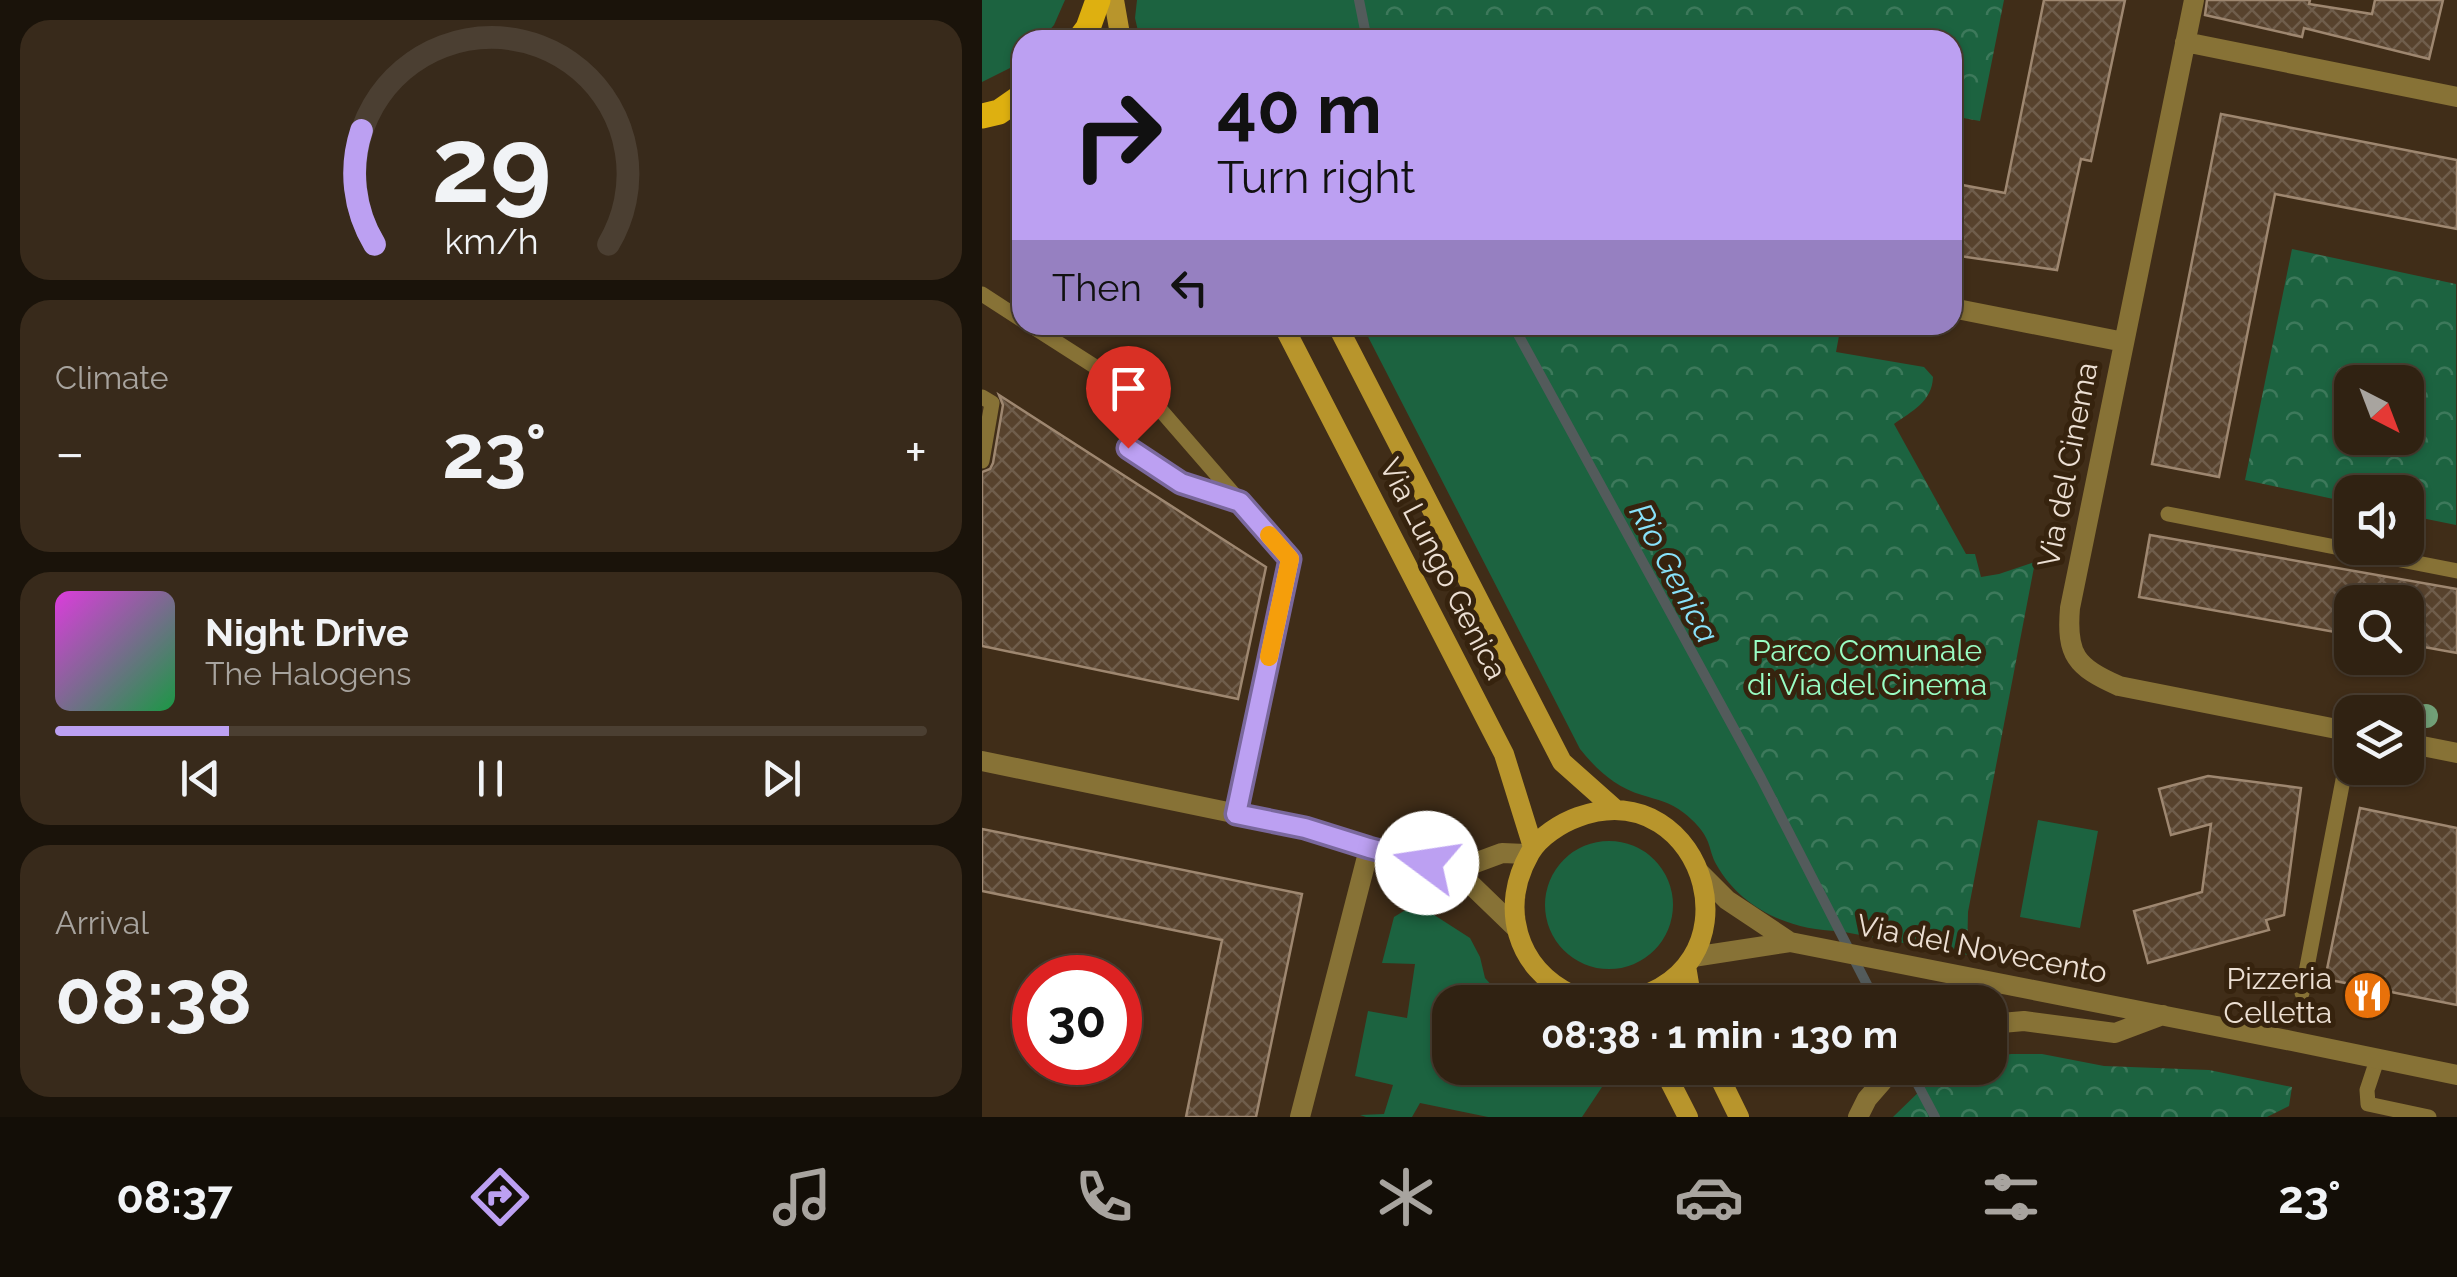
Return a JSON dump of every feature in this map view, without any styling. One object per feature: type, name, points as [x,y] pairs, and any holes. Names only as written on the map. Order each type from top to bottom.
[{"type":"main road","points":[[1086,30],[1098,0]]},
{"type":"street","points":[[1114,0],[1119,30]]},
{"type":"street","name":"Via del Cinema","points":[[2194,0],[2070,608],[2068,636],[2077,659],[2095,675],[2118,686],[2334,728]]},
{"type":"street","points":[[2185,42],[2456,96]]},
{"type":"street","points":[[1962,310],[2124,342]]},
{"type":"street","name":"Via Lungo Genica","points":[[1287,335],[1504,754],[1531,851]]},
{"type":"street","name":"Via Lungo Genica","points":[[1342,335],[1562,762],[1616,810],[1643,816],[1668,829],[1687,848],[1700,873],[1706,901],[1704,930],[1690,961],[1691,985]]},
{"type":"street","points":[[2424,746],[2456,753]]},
{"type":"street","points":[[982,761],[1305,828],[1456,870],[1515,926]]},
{"type":"street","points":[[1555,985],[1527,956],[1515,926],[1518,877],[1531,851],[1565,821],[1590,812],[1616,810]]},
{"type":"street","points":[[1300,1117],[1369,848]]},
{"type":"street","points":[[1456,870],[1502,853],[1531,851]]},
{"type":"street","name":"Via del Novecento","points":[[1700,873],[1727,900],[1790,942]]},
{"type":"street","name":"Via del Novecento","points":[[1690,961],[1790,942],[2456,1076]]},
{"type":"street","points":[[1665,985],[1690,961]]},
{"type":"street","name":"Via del Novecento","points":[[2007,1022],[2024,1020],[2115,1033],[2163,1015]]},
{"type":"street","points":[[1671,1085],[1688,1117]]},
{"type":"street","points":[[1724,1085],[1740,1117]]},
{"type":"street","points":[[1862,1108],[1880,1085]]},
{"type":"lane","points":[[982,294],[1012,314]]},
{"type":"lane","points":[[1045,335],[1158,408],[1290,559],[1236,814]]},
{"type":"lane","points":[[982,397],[992,403],[982,461]]},
{"type":"lane","points":[[1128,448],[1181,483],[1240,502]]},
{"type":"lane","points":[[2168,514],[2456,570]]},
{"type":"lane","points":[[2302,993],[2342,785]]},
{"type":"lane","points":[[2378,1060],[2367,1090],[2368,1104],[2429,1117]]},
{"type":"green space","points":[[982,0],[1065,0],[1050,30],[1012,30],[1012,67],[982,82]]},
{"type":"green space","points":[[1137,0],[1359,0],[1365,30],[1138,30]]},
{"type":"green space","points":[[1359,0],[2004,0],[1980,121],[1962,118],[1962,30],[1365,30]]},
{"type":"green space","points":[[2292,249],[2456,284],[2456,525],[2424,518],[2424,475],[2334,475],[2334,499],[2245,480]]},
{"type":"green space","points":[[1367,335],[1518,335],[1761,778],[1839,931],[1785,921],[1753,905],[1726,880],[1704,834],[1691,819],[1669,804],[1615,782],[1580,749]]},
{"type":"green space","name":"Parco Comunale di Via del Cinema","points":[[1518,335],[1839,335],[1836,352],[1924,367],[1933,377],[1929,393],[1894,424],[1966,554],[1975,554],[1981,577],[2035,562],[1968,912],[1967,955],[1839,931],[1761,778]]},
{"type":"green space","points":[[2038,820],[2098,831],[2080,928],[2020,917]]},
{"type":"green space","points":[[1609,841],[1633,846],[1654,860],[1668,881],[1673,905],[1668,929],[1654,950],[1633,964],[1609,969],[1585,964],[1564,950],[1550,929],[1545,905],[1550,881],[1564,860],[1585,846]]},
{"type":"green space","points":[[1407,909],[1428,911],[1470,938],[1491,985],[1432,985],[1432,1085],[1603,1085],[1582,1117],[1488,1117],[1420,1103],[1412,1117],[1360,1115],[1384,1114],[1393,1085],[1355,1076],[1368,1011],[1407,1018],[1415,964],[1382,963],[1394,917]]},
{"type":"green space","points":[[2042,1054],[2104,1066],[2209,1070],[2292,1087],[2289,1106],[2267,1117],[1893,1117],[1926,1085],[2007,1085],[2007,1055]]},
{"type":"building","points":[[2044,0],[2125,0],[2091,161],[2081,159],[2057,270],[1962,256],[1962,185],[2005,193]]},
{"type":"building","points":[[2207,0],[2310,0],[2309,4],[2372,14],[2375,0],[2443,0],[2429,59],[2304,28],[2302,37],[2205,15]]},
{"type":"building","points":[[2221,114],[2457,160],[2457,229],[2275,194],[2219,477],[2152,464]]},
{"type":"building","points":[[999,395],[1266,567],[1238,699],[982,646],[982,472],[993,463],[1003,405]]},
{"type":"building","points":[[2150,535],[2457,589],[2457,653],[2424,647],[2424,585],[2334,585],[2334,632],[2139,597]]},
{"type":"building","points":[[2208,776],[2301,788],[2284,915],[2266,920],[2269,930],[2148,963],[2134,911],[2202,892],[2211,824],[2171,835],[2159,789]]},
{"type":"building","points":[[2360,808],[2457,828],[2457,1005],[2325,979]]},
{"type":"building","points":[[982,829],[1302,894],[1256,1117],[1186,1117],[1222,940],[982,891]]},
{"type":"waterway","name":"Rio Genica","points":[[1359,0],[1365,30]]},
{"type":"waterway","name":"Rio Genica","points":[[1518,335],[1761,778],[1867,985]]},
{"type":"waterway","name":"Rio Genica","points":[[1918,1085],[1935,1117]]},
{"type":"slow traffic","points":[[1269,535],[1290,559],[1269,657]]},
{"type":"place","name":"Pizzeria Celletta","points":[[2367,996]]},
{"type":"route","points":[[1128,448],[1181,483],[1240,502],[1290,559],[1236,814],[1305,828],[1427,863]]}]
